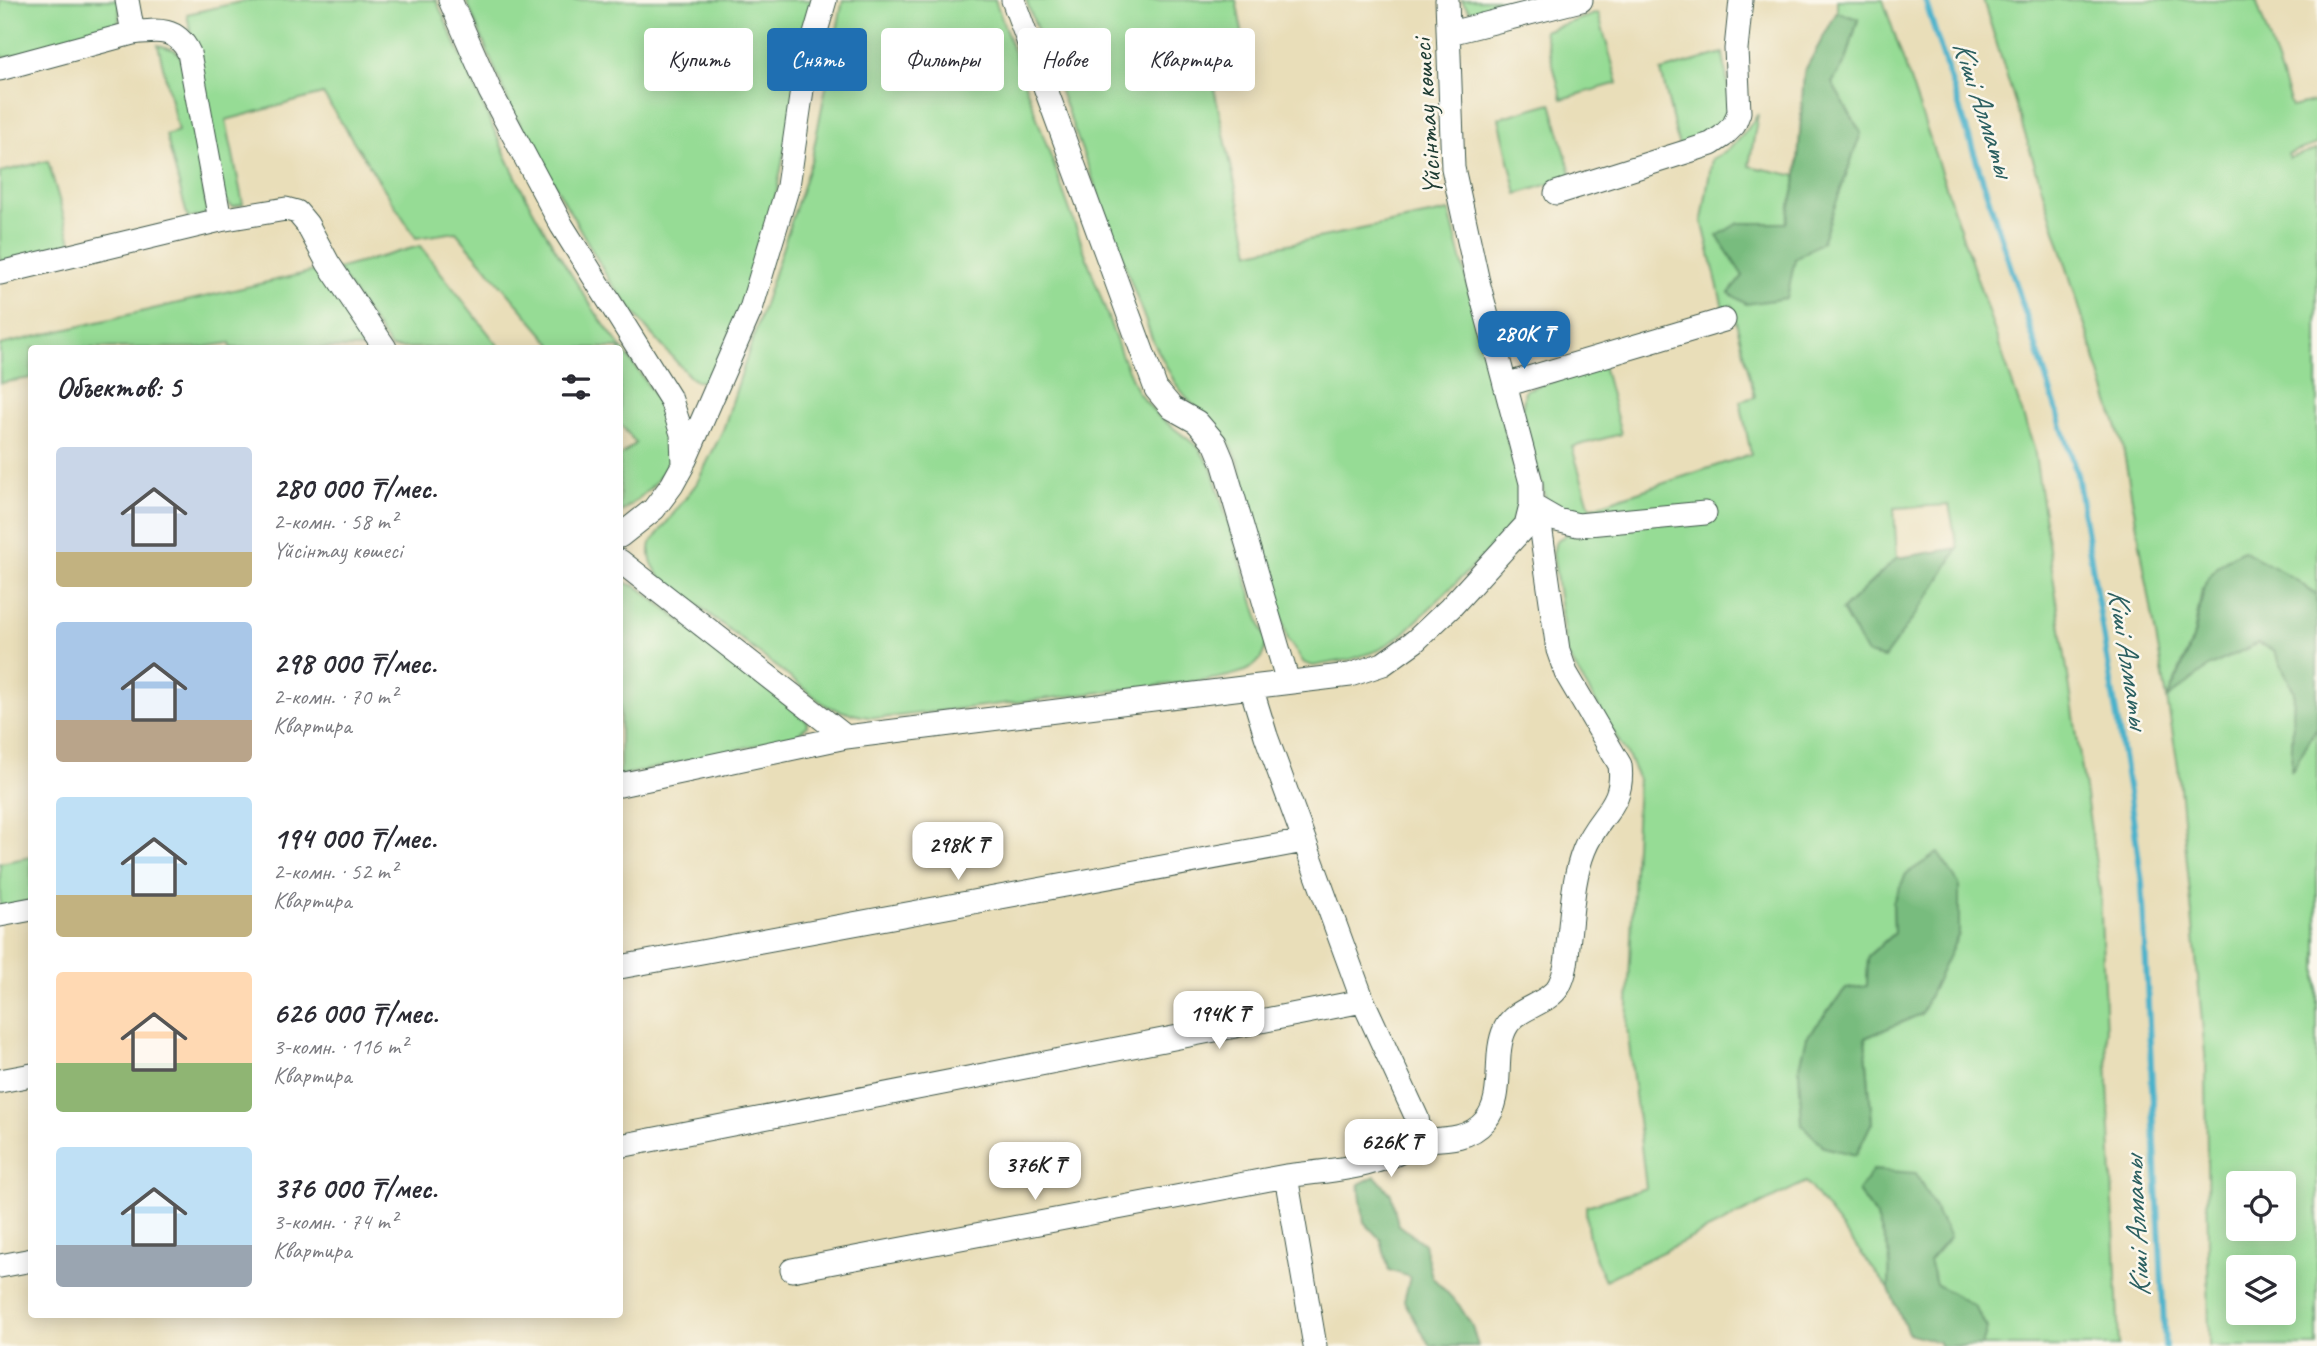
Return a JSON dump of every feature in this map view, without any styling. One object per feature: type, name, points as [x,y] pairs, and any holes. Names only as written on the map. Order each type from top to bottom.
[{"type":"street","points":[[127,0],[133,33]]},
{"type":"street","points":[[450,0],[490,91],[562,226],[671,400],[682,434],[683,465]]},
{"type":"street","points":[[623,534],[654,509],[673,485],[755,297],[789,186],[805,69],[825,0]]},
{"type":"street","points":[[1013,0],[1156,389],[1172,408],[1197,422],[1215,443],[1223,461],[1288,682]]},
{"type":"street","name":"Үйсінтау көшесі","points":[[1421,1140],[1457,1138],[1473,1132],[1487,1120],[1494,1102],[1500,1045],[1506,1027],[1518,1014],[1557,989],[1565,972],[1577,874],[1584,850],[1597,825],[1618,798],[1621,779],[1620,765],[1566,673],[1558,650],[1541,532],[1531,505],[1531,483],[1478,282],[1453,168],[1447,0]]},
{"type":"street","points":[[1450,33],[1581,0]]},
{"type":"street","points":[[1556,193],[1711,144],[1734,125],[1739,112],[1736,49],[1741,0]]},
{"type":"street","points":[[0,69],[133,33],[159,30],[170,32],[185,44],[189,53],[220,220]]},
{"type":"street","points":[[0,273],[220,220],[286,209],[297,212],[307,224],[328,263],[383,345]]},
{"type":"street","points":[[1505,385],[1724,320]]},
{"type":"street","points":[[623,784],[846,737],[1350,675],[1383,664],[1415,641],[1450,608],[1526,524],[1531,505],[1557,520],[1578,525],[1705,513]]},
{"type":"street","points":[[623,563],[846,737]]},
{"type":"street","points":[[792,1270],[1286,1176],[1357,1167],[1404,1152],[1421,1140],[1418,1118],[1363,1001],[1266,736],[1251,687]]},
{"type":"street","points":[[623,966],[1304,841]]},
{"type":"street","points":[[0,915],[28,910]]},
{"type":"street","points":[[623,1145],[1363,1001]]},
{"type":"street","points":[[0,1081],[28,1076]]},
{"type":"street","points":[[1286,1176],[1315,1346]]},
{"type":"street","points":[[0,1266],[28,1261]]},
{"type":"green space","points":[[0,0],[120,0],[119,21],[114,31],[5,58],[0,54]]},
{"type":"green space","points":[[249,0],[436,0],[530,205],[588,301],[619,345],[552,345],[456,232],[416,238],[323,94],[226,120],[243,204],[232,207],[223,197],[187,14]]},
{"type":"green space","points":[[466,0],[814,0],[809,28],[767,28],[767,91],[796,91],[776,195],[758,257],[718,368],[708,382],[696,381],[690,377],[647,329],[609,280],[511,108]]},
{"type":"green space","points":[[843,0],[995,0],[1018,65],[1018,91],[1027,91],[1121,354],[1137,391],[1157,415],[1198,447],[1211,467],[1266,642],[1260,659],[1248,670],[1214,679],[881,718],[859,716],[825,705],[656,571],[650,556],[651,543],[697,483],[723,430],[812,158],[825,91],[867,91],[867,28],[838,28]]},
{"type":"green space","points":[[1026,0],[1236,0],[1241,28],[1125,28],[1125,91],[1215,91],[1250,252],[1449,211],[1518,482],[1518,502],[1512,522],[1499,541],[1404,633],[1379,650],[1352,659],[1313,666],[1304,663],[1288,640],[1238,460],[1227,438],[1211,418],[1191,403],[1175,383],[1153,341],[1060,91],[1111,91],[1111,28],[1036,28]]},
{"type":"green space","points":[[1461,0],[1540,0],[1477,14],[1469,10]]},
{"type":"green space","points":[[1837,0],[1883,0],[2034,448],[2100,890],[2119,1346],[1982,1346],[1987,1328],[1974,1306],[1936,1285],[1928,1261],[1858,1191],[1877,1218],[1890,1255],[1889,1289],[1806,1182],[1605,1280],[1593,1253],[1589,1235],[1586,1206],[1646,1188],[1627,1027],[1638,778],[1629,758],[1567,654],[1553,553],[1556,541],[1590,520],[1551,506],[1545,496],[1522,412],[1525,390],[1603,365],[1621,434],[1572,447],[1590,508],[1751,454],[1740,401],[1755,397],[1732,305],[1723,308],[1702,220],[1712,159],[1738,140],[1758,114],[1749,166],[1797,176],[1786,223],[1738,223],[1743,276],[1730,293],[1795,259],[1822,241],[1861,133],[1832,83],[1846,61],[1858,20],[1837,12]],"holes":[[[1949,505],[1958,548],[1931,593],[1842,610],[1897,558],[1894,508]],[[1893,902],[1921,1014],[1865,1038],[1872,1122],[1807,1037],[1867,986],[1868,956],[1894,933]]]},
{"type":"green space","points":[[1983,0],[2256,0],[2292,107],[2317,101],[2317,144],[2288,154],[2289,158],[2317,149],[2317,596],[2295,579],[2202,589],[2193,639],[2168,697],[2210,666],[2258,643],[2274,650],[2294,691],[2292,770],[2317,727],[2317,1346],[2209,1346],[2206,1064],[2178,766],[2123,447]]},
{"type":"green space","points":[[1837,12],[1858,19],[1846,61],[1832,83],[1861,133],[1822,242],[1795,259],[1787,298],[1746,304],[1729,293],[1743,276],[1717,236],[1738,223],[1786,223],[1797,176],[1804,72]]},
{"type":"green space","points":[[1598,13],[1618,83],[1562,99],[1544,31]]},
{"type":"green space","points":[[158,45],[175,50],[181,57],[207,210],[204,215],[188,219],[166,135],[178,131]]},
{"type":"green space","points":[[1723,53],[1728,90],[1727,118],[1714,132],[1679,147],[1661,71]]},
{"type":"green space","points":[[1551,103],[1572,177],[1517,194],[1499,118]]},
{"type":"green space","points":[[48,161],[72,245],[0,262],[0,172]]},
{"type":"green space","points":[[420,246],[498,345],[389,345],[337,269]]},
{"type":"green space","points":[[319,270],[372,345],[28,345],[28,378],[0,383],[0,345]]},
{"type":"green space","points":[[623,350],[643,377],[663,412],[670,428],[672,443],[667,465],[661,475],[646,492],[623,511],[623,454],[636,443],[623,428]]},
{"type":"green space","points":[[1958,548],[1931,593],[1884,658],[1867,654],[1842,610],[1897,558]]},
{"type":"green space","points":[[2243,550],[2295,579],[2317,596],[2317,727],[2291,772],[2294,691],[2274,650],[2258,643],[2210,666],[2167,699],[2191,646],[2205,587],[2210,577],[2228,559]]},
{"type":"green space","points":[[623,582],[638,587],[807,721],[807,726],[796,736],[623,775]]},
{"type":"green space","points":[[1938,853],[1959,884],[1959,934],[1921,1014],[1865,1038],[1872,1122],[1856,1155],[1824,1147],[1802,1125],[1799,1070],[1807,1037],[1846,989],[1867,986],[1868,956],[1894,933],[1893,902],[1906,874]]},
{"type":"green space","points":[[28,858],[28,902],[0,907],[0,863]]},
{"type":"green space","points":[[1873,1170],[1916,1173],[1950,1237],[1929,1261],[1936,1284],[1974,1306],[1987,1328],[1982,1346],[1940,1346],[1939,1342],[1908,1333],[1889,1289],[1890,1255],[1877,1218],[1858,1191]]},
{"type":"green space","points":[[1375,1176],[1391,1194],[1398,1224],[1424,1244],[1432,1277],[1459,1305],[1472,1326],[1478,1346],[1430,1346],[1404,1301],[1410,1277],[1389,1270],[1381,1240],[1364,1222],[1359,1184]]},
{"type":"waterway","name":"Кіші Алматы","points":[[1925,0],[2077,474],[2142,883],[2165,1346]]}]
